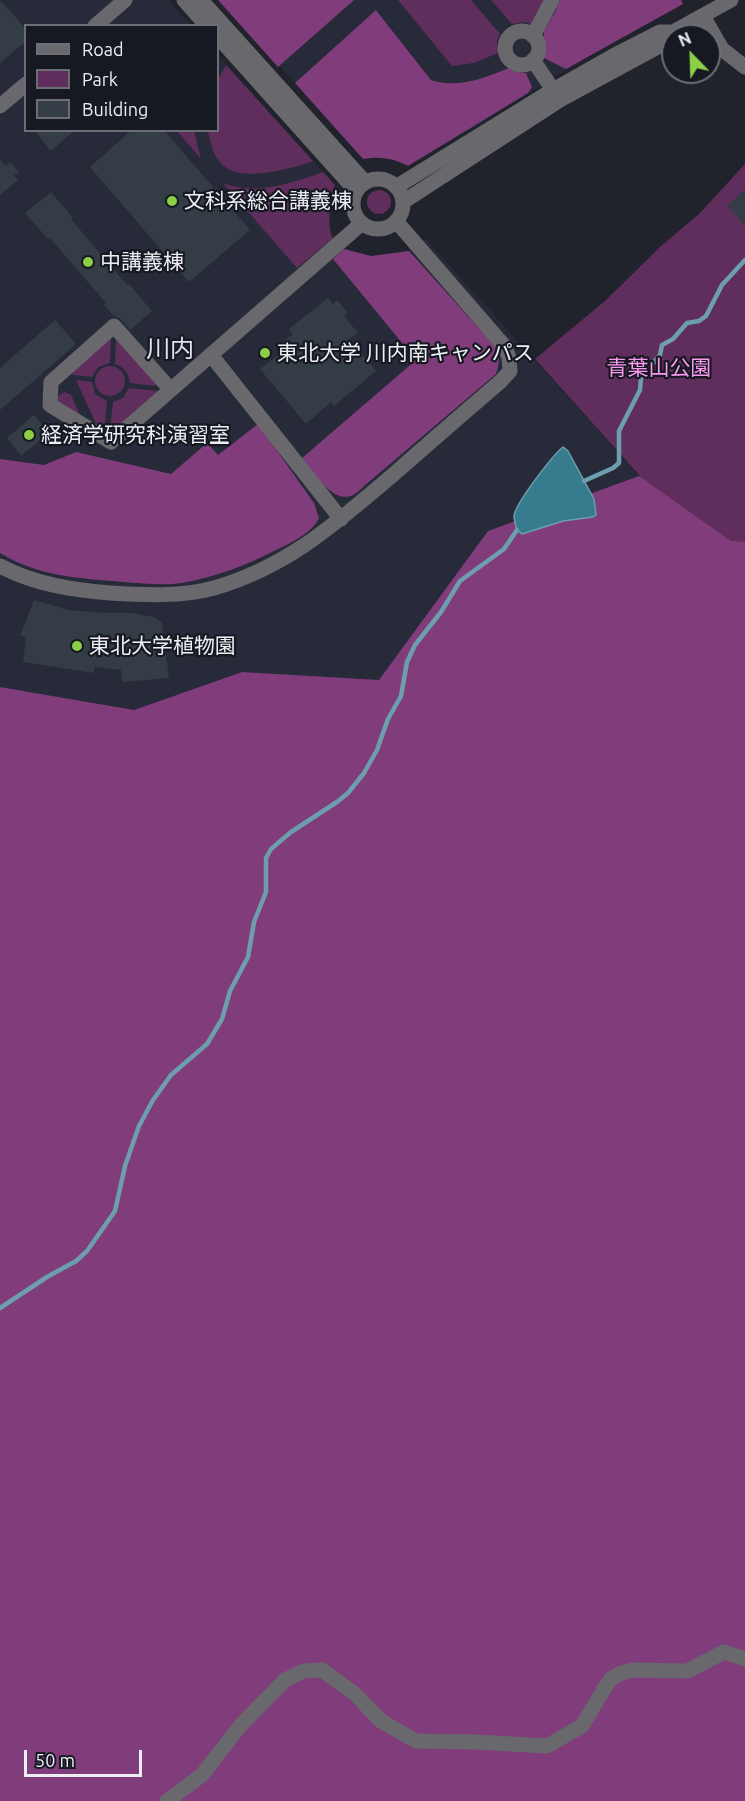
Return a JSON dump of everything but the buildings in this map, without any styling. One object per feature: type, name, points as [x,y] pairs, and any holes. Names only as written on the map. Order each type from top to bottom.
[{"type":"street","points":[[97,24],[125,0]]},
{"type":"street","points":[[184,0],[205,24]]},
{"type":"street","points":[[201,0],[361,186]]},
{"type":"street","points":[[533,36],[552,0]]},
{"type":"street","points":[[688,24],[731,0]]},
{"type":"street","points":[[703,16],[722,49],[745,67]]},
{"type":"street","points":[[524,31],[533,36],[538,51],[533,60],[518,64],[509,59],[505,50],[507,40],[514,33],[524,31]]},
{"type":"street","points":[[396,187],[553,90],[661,32]]},
{"type":"street","points":[[219,38],[361,186]]},
{"type":"street","points":[[403,202],[560,100],[661,46]]},
{"type":"street","points":[[533,60],[553,90]]},
{"type":"street","points":[[0,106],[24,86]]},
{"type":"street","points":[[379,178],[387,180],[396,187],[403,202],[396,221],[381,228],[372,228],[362,223],[354,213],[352,205],[361,186],[379,178]]},
{"type":"street","points":[[0,566],[20,576],[78,590],[152,596],[212,589],[265,570],[308,544],[341,519],[492,389],[510,371],[505,347],[396,221]]},
{"type":"street","points":[[171,390],[114,326],[51,382],[50,405],[111,442],[171,390],[362,223]]},
{"type":"street","points":[[211,355],[341,519]]},
{"type":"street","points":[[167,1801],[202,1775],[240,1726],[285,1680],[304,1671],[322,1670],[355,1695],[381,1721],[416,1741],[547,1746],[582,1726],[611,1679],[621,1673],[633,1670],[687,1671],[724,1652],[745,1659]]},
{"type":"shaded area","name":"東北大学 川内南キャンパス","points":[[0,0],[168,0],[190,24],[24,24],[24,132],[219,132],[219,56],[335,185],[330,202],[330,233],[344,249],[371,256],[395,254],[409,251],[425,238],[639,476],[488,531],[379,681],[242,672],[134,710],[0,687]]},
{"type":"shaded area","points":[[218,0],[560,0],[555,12],[589,56],[466,132],[431,80],[377,10],[295,83]]},
{"type":"shaded area","points":[[218,0],[354,0],[278,67]]},
{"type":"shaded area","points":[[560,0],[681,0],[683,4],[566,69],[544,58],[544,31]]},
{"type":"shaded area","points":[[376,10],[431,80],[461,83],[481,79],[509,68],[526,73],[532,87],[528,93],[408,166],[386,158],[363,159],[295,83]]},
{"type":"shaded area","points":[[344,249],[371,256],[409,251],[493,344],[499,358],[496,374],[357,492],[345,497],[324,485],[302,458],[416,360],[333,259]]},
{"type":"shaded area","points":[[258,424],[314,503],[319,518],[300,537],[254,561],[219,574],[182,583],[152,584],[106,581],[45,572],[0,553],[0,459],[44,465],[76,452],[171,474],[207,443],[218,455]]},
{"type":"shaded area","points":[[639,476],[731,541],[745,542],[745,1801],[0,1801],[0,687],[134,710],[242,672],[379,680],[488,531]]},
{"type":"green space","points":[[398,0],[471,0],[500,34],[497,40],[498,53],[474,63],[452,66]]},
{"type":"green space","points":[[491,0],[544,0],[531,24],[524,22],[512,24]]},
{"type":"green space","points":[[226,65],[313,161],[282,170],[251,174],[232,171],[225,167],[214,153],[208,132],[219,132],[219,77]]},
{"type":"green space","points":[[178,132],[194,132],[201,159]]},
{"type":"green space","name":"青葉山公園","points":[[745,164],[745,603],[700,543],[535,359],[605,301],[660,247],[700,213]]},
{"type":"green space","points":[[323,172],[335,185],[330,212],[333,238],[297,268],[223,183],[235,187],[261,188],[286,184]]},
{"type":"green space","points":[[379,190],[387,194],[391,202],[387,210],[379,214],[371,210],[367,202],[371,194]]},
{"type":"green space","points":[[106,338],[111,339],[110,363],[98,367],[92,377],[65,374]]},
{"type":"green space","points":[[116,339],[157,383],[155,386],[130,383],[125,371],[115,364]]},
{"type":"green space","points":[[110,366],[120,371],[125,381],[120,391],[110,396],[100,391],[95,381],[100,371]]},
{"type":"green space","points":[[76,380],[92,382],[95,394],[107,401],[104,432],[99,430]]},
{"type":"green space","points":[[129,388],[157,391],[157,393],[112,432],[110,430],[113,402],[123,398]]},
{"type":"green space","points":[[65,392],[71,395],[81,417],[58,401],[58,396]]},
{"type":"water","points":[[563,447],[568,451],[594,499],[596,515],[563,521],[522,534],[517,530],[515,523],[516,510],[535,480]]},
{"type":"waterway","points":[[584,481],[619,463],[619,431],[640,390],[641,378],[660,355],[662,345],[673,339],[687,323],[699,321],[706,316],[722,285],[745,260]]},
{"type":"waterway","points":[[0,1308],[76,1261],[87,1251],[115,1211],[125,1166],[139,1126],[153,1100],[171,1075],[207,1044],[222,1019],[230,991],[248,957],[254,922],[266,892],[266,858],[271,849],[291,832],[337,802],[348,793],[364,773],[401,696],[407,662],[415,645],[441,612],[460,581],[504,549],[517,530]]},
{"type":"place","name":"文科系総合講義棟","points":[[172,201]]},
{"type":"place","name":"中講義棟","points":[[88,262]]},
{"type":"place","name":"東北大学 川内南キャンパス","points":[[265,353]]},
{"type":"place","name":"経済学研究科演習室","points":[[29,435]]},
{"type":"place","name":"東北大学植物園","points":[[77,646]]},
{"type":"district","name":"川内","points":[[170,349]]}]
